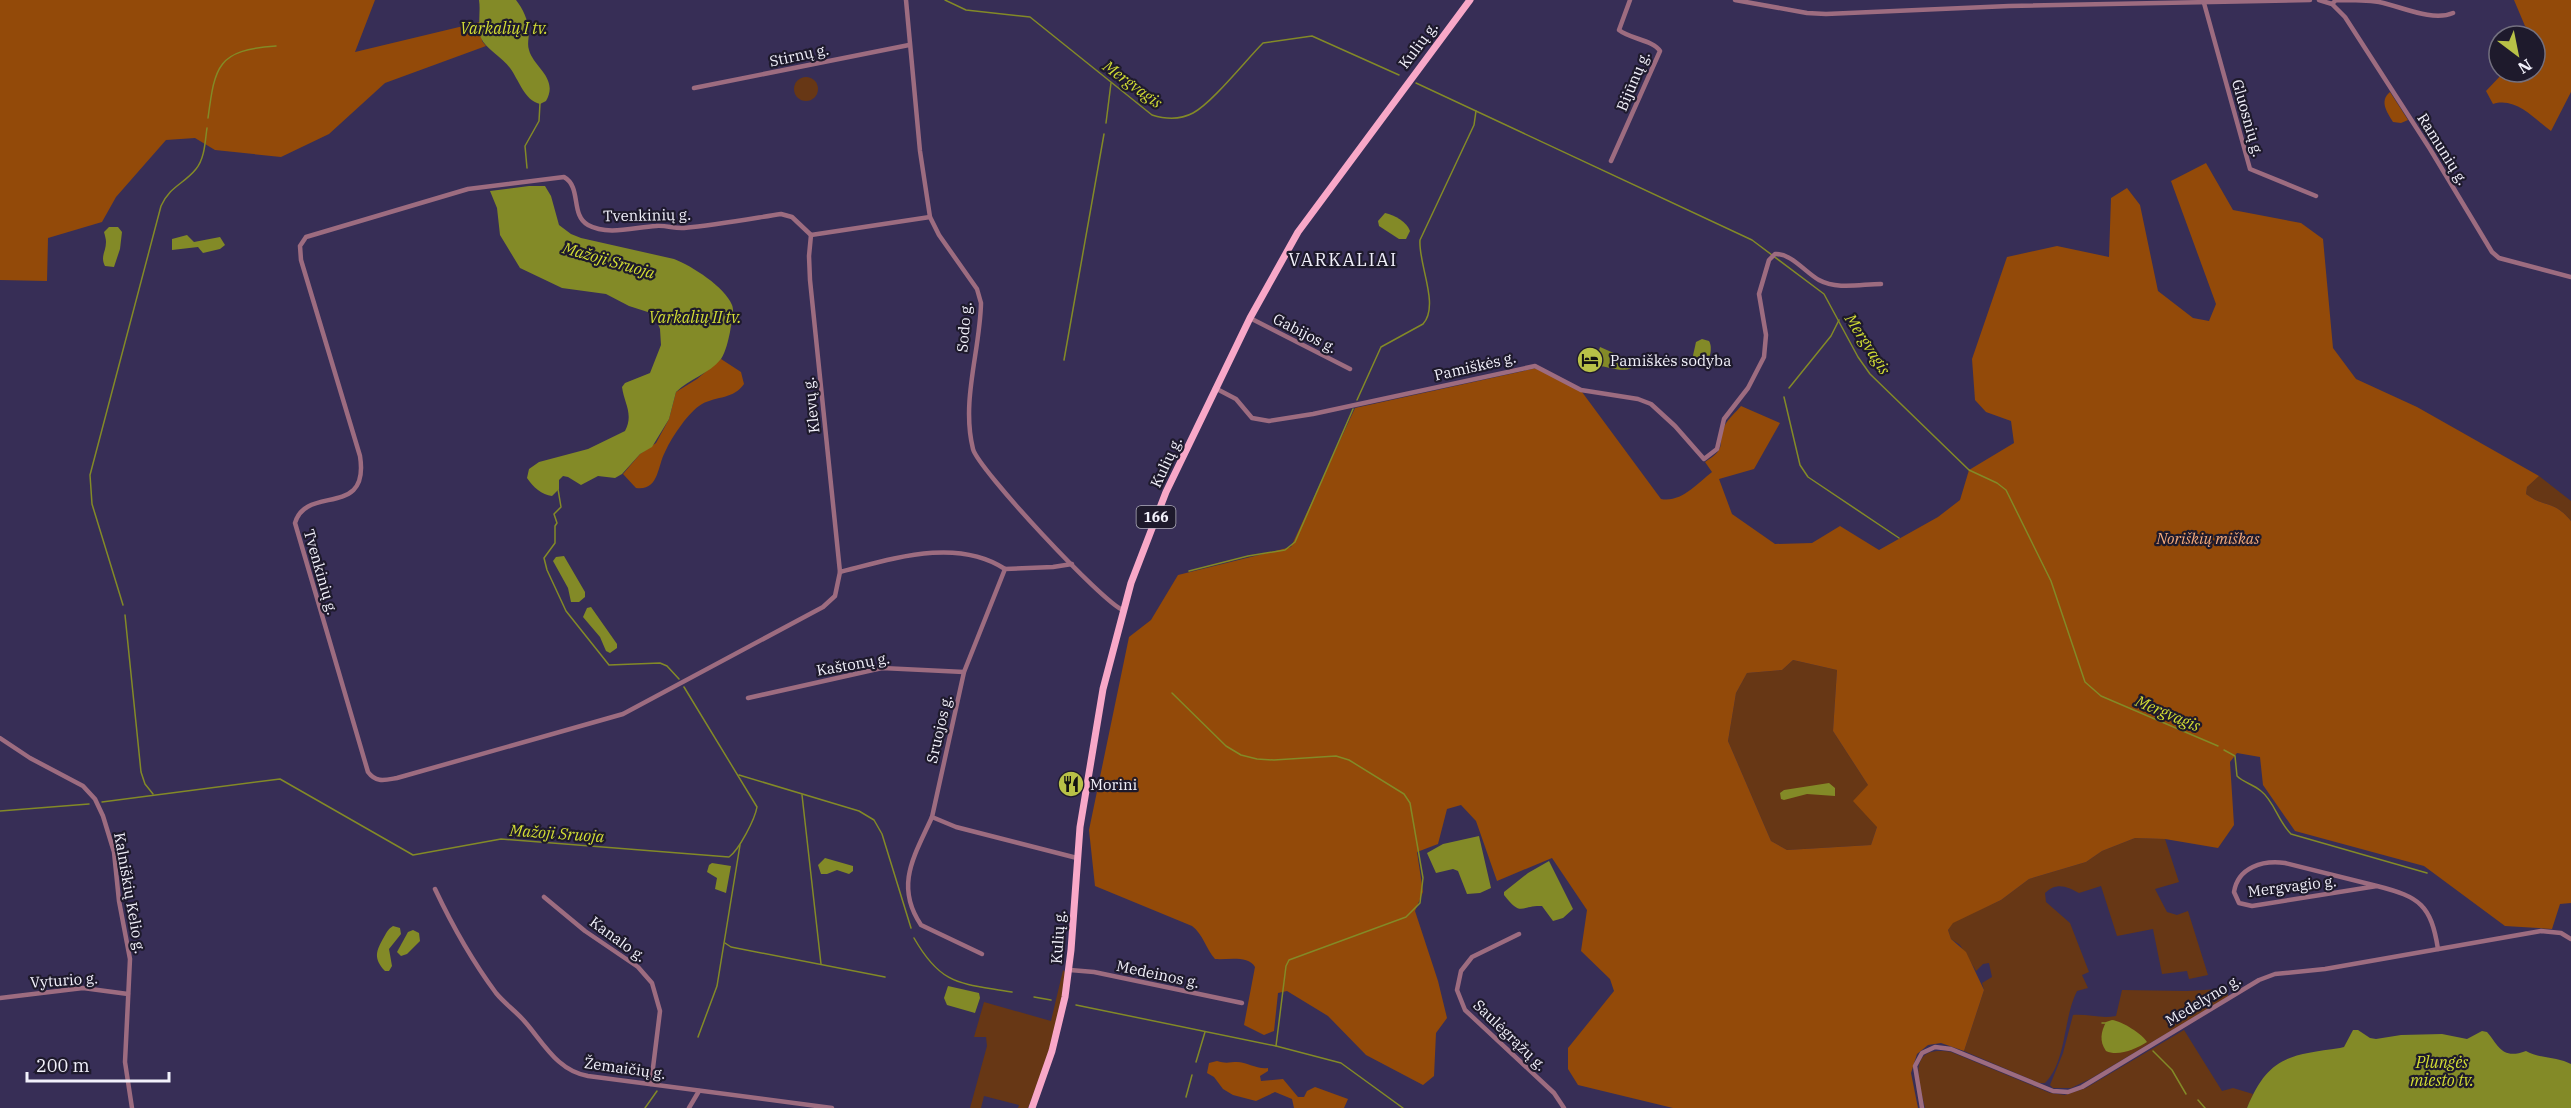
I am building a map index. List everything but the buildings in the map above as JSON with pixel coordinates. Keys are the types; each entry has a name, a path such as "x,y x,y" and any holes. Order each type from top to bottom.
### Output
{"main road":[{"name":"Kulių g.","path":"1032,1108 1057,1033 1070,970 1077,858 1103,689 1123,610 1166,492 1215,388 1278,264 1311,212 1470,0"}],"street":[{"name":"Sodo g.","path":"906,0 909,45 930,217 939,235 977,289 981,303 970,398 973,451 996,483 1072,564 1113,605 1123,610"},
{"name":"Bijūnų g.","path":"1611,161 1660,51 1657,46 1628,37 1618,30 1629,0"},
{"path":"1736,0 1807,13 1826,14 2009,6 2310,0"},
{"path":"2319,0 2332,4 2336,0 2365,1 2442,16 2453,13"},
{"name":"Gluosnių g.","path":"2204,3 2250,169 2316,196"},
{"name":"Ramunių g.","path":"2332,4 2345,17 2430,149 2492,252 2499,258 2571,277"},
{"name":"Stirnų g.","path":"694,88 909,45"},
{"name":"Tvenkinių g.","path":"811,235 792,217 781,214 684,228 659,225 616,230 593,227 582,221 573,188 564,177 468,189 306,237 300,246 301,260 360,456 362,472 359,484 352,492 305,508 297,515 295,523 363,757 372,778 380,781 623,714 823,608 835,596 840,572"},
{"path":"811,235 930,217"},
{"name":"Klevų g.","path":"811,235 810,280 840,572"},
{"name":"Pamiškės g.","path":"1215,388 1236,399 1252,418 1269,421 1313,414 1535,366 1581,390 1638,399 1651,404 1675,426 1704,459 1717,449 1728,413 1748,388 1764,357 1766,335 1759,294 1769,260 1775,254 1786,256 1821,281 1858,286 1881,284"},
{"name":"Gabijos g.","path":"1250,318 1350,369"},
{"path":"840,572 935,551 986,558 1005,569 1072,564"},
{"name":"Sruojos g.","path":"982,954 921,925 915,916 906,886 908,875 932,817 964,672 1005,569"},
{"name":"Kaštonų g.","path":"748,698 882,668 964,672"},
{"name":"Kalniškių Kelio g.","path":"0,738 30,758 84,786 95,799 114,852 130,959 124,1062 132,1108"},
{"path":"932,817 956,827 1077,858"},
{"name":"Mergvagio g.","path":"2377,886 2252,906 2239,903 2234,892 2235,884 2250,868 2273,862 2377,886 2406,894 2424,908 2432,919 2438,949"},
{"name":"Žemaičių g.","path":"435,890 451,922 497,994 524,1020 561,1064 577,1074 832,1108"},
{"name":"Kanalo g.","path":"544,897 585,931 638,967 652,983 660,1011 651,1084"},
{"name":"Medelyno g.","path":"1922,1108 1915,1066 1922,1053 1931,1048 1951,1049 2053,1091 2068,1092 2082,1087 2259,980 2275,974 2325,969 2541,931 2561,933 2571,939"},
{"name":"Saulėgrąžų g.","path":"1519,934 1472,957 1461,971 1457,990 1465,1010 1554,1093 1564,1108"},
{"name":"Medeinos g.","path":"1070,970 1094,972 1242,1003"},
{"name":"Vyturio g.","path":"0,998 83,988 128,994"},
{"path":"689,1108 699,1091"}],"shaded area":[{"path":"806,77 811,78 817,84 817,94 811,100 806,101 801,100 795,94 794,89 795,84 801,78"},
{"path":"2539,476 2571,501 2571,521 2554,507 2526,494 2527,487"},
{"path":"1793,660 1837,670 1833,731 1868,785 1877,827 1871,845 1787,850 1771,841 1728,741 1736,693 1747,673 1782,670"},
{"path":"2135,838 2165,839 2179,882 2155,889 2167,912 2177,915 2188,911 2208,975 2189,979 2187,971 2162,974 2153,929 2117,936 2101,886 2079,893 2066,887 2053,887 2045,893 2046,902 2070,923 2089,972 2082,975 2088,988 2077,991 2069,1014 2061,1051 2052,1074 2045,1083 2039,1083 1964,1051 1984,990 1982,983 1992,977 1989,963 1983,964 1976,971 1960,945 1951,939 1948,930 1953,922 2001,900 2029,879 2086,862 2102,851"},
{"path":"1063,970 1065,972 1063,989 1056,1024 1028,1108 1018,1108 1019,1105 984,1096 981,1108 970,1108 987,1046 986,1037 974,1037 984,1002 1051,1021"},
{"path":"2219,989 2228,993 2228,997 2090,1079 2071,1088 2053,1088 2050,1085 2063,1053 2073,1015 2116,1016 2122,990"},
{"path":"2184,1030 2222,1091 2233,1088 2253,1094 2247,1108 1925,1108 1920,1087 1919,1067 1921,1059 1927,1054 1937,1051 1951,1052 2050,1093 2065,1095 2086,1088"}],"green space":[{"path":"0,0 375,0 355,52 480,22 482,41 486,46 385,83 329,134 281,157 215,150 195,138 166,140 116,197 102,222 48,238 47,281 0,280"},
{"path":"2514,0 2571,0 2571,92 2551,131 2517,106 2509,103 2493,104 2486,91 2493,84 2547,84 2547,24 2524,24"},
{"path":"2390,92 2408,120 2401,123 2393,122 2385,103"},
{"name":"Noriškių miškas","path":"2206,163 2233,210 2301,223 2323,239 2333,348 2356,379 2417,407 2539,476 2527,487 2526,494 2559,510 2571,521 2571,903 2560,904 2552,929 2505,926 2424,866 2295,831 2263,785 2260,757 2237,753 2230,762 2234,825 2218,848 2165,839 2135,838 2102,851 2086,862 2029,879 2001,900 1953,923 1948,930 1951,939 1966,952 1984,990 1964,1051 1941,1043 1928,1045 1917,1054 1911,1073 1918,1108 1673,1108 1578,1085 1568,1069 1568,1048 1614,991 1610,979 1581,951 1587,910 1552,858 1497,881 1476,821 1461,805 1447,809 1438,844 1417,852 1423,892 1415,911 1438,981 1447,1018 1436,1033 1434,1076 1423,1085 1366,1055 1328,1016 1287,991 1278,993 1274,1031 1264,1035 1244,1025 1255,967 1252,963 1243,959 1215,959 1192,926 1095,886 1089,830 1129,637 1151,620 1178,575 1291,547 1355,408 1537,368 1582,392 1661,499 1668,499 1689,491 1712,472 1705,462 1720,449 1725,425 1741,406 1780,423 1754,469 1719,479 1732,514 1775,544 1812,543 1840,526 1879,550 1938,517 1960,500 1969,470 2014,443 2011,421 1986,412 1975,400 1972,359 2007,257 2057,246 2109,257 2111,198 2127,188 2140,205 2158,291 2193,318 2209,321 2216,304 2171,181","holes":["1793,660 1837,670 1833,731 1868,785 1853,801 1877,827 1871,845 1787,850 1771,841 1728,741 1736,693 1747,673 1782,670"]},
{"path":"721,359 741,372 744,384 735,392 708,401 694,410 670,442 653,482 644,488 636,488 623,474 640,454 656,443 669,419 676,392 697,379"},
{"path":"1241,1062 1268,1068 1268,1071 1260,1076 1261,1081 1283,1079 1298,1097 1304,1097 1307,1091 1315,1087 1348,1099 1344,1108 1294,1108 1292,1099 1275,1092 1256,1101 1233,1095 1223,1089 1214,1077 1207,1073 1209,1063"}],"water":[{"name":"Varkalių I tv.","path":"479,0 516,0 519,3 528,23 529,50 550,86 546,101 540,104 534,102 522,89 507,64 483,42 479,29"},
{"name":"Varkalių II tv.","path":"545,186 551,196 559,225 571,234 681,262 723,291 733,311 728,342 721,359 711,369 676,392 669,419 652,447 640,454 622,474 615,478 598,476 581,485 563,476 559,480 559,489 552,496 541,492 532,484 527,478 529,469 539,462 588,449 625,431 629,414 622,387 625,383 650,373 661,345 660,329 654,314 629,306 606,294 562,288 520,268 500,235 497,208 490,191"},
{"path":"1385,213 1397,217 1406,225 1410,231 1406,239 1399,239 1379,226 1378,221"},
{"path":"109,227 118,227 122,232 120,249 114,267 105,266 103,259 106,242 104,232"},
{"path":"187,235 194,242 220,237 225,245 220,249 203,253 198,247 172,250 172,239"},
{"path":"1702,339 1709,341 1711,347 1709,358 1703,366 1692,360 1696,342"},
{"path":"1600,347 1632,361 1632,368 1619,370 1597,366 1595,363"},
{"path":"564,556 585,592 585,597 579,602 571,602 568,588 553,561 556,557"},
{"path":"591,607 617,644 617,648 610,653 606,651 600,637 583,617 587,608"},
{"path":"1829,783 1835,788 1835,796 1807,794 1781,799 1780,793 1784,790"},
{"path":"1479,836 1491,888 1480,893 1467,894 1458,871 1453,869 1436,873 1427,853 1443,844"},
{"path":"825,858 853,866 853,871 849,874 837,870 821,874 818,865"},
{"path":"1549,861 1573,909 1563,918 1553,921 1542,906 1518,908 1504,895 1504,892 1528,873"},
{"path":"712,863 731,866 726,893 715,889 717,878 707,872"},
{"path":"393,926 400,928 401,934 389,949 392,966 389,971 385,971 377,954 381,942"},
{"path":"413,930 419,933 420,941 407,954 401,956 397,952 408,932"},
{"path":"948,986 979,993 980,998 975,1013 947,1005 944,998"},
{"path":"2112,1020 2131,1028 2147,1042 2121,1053 2106,1051 2102,1044 2102,1033 2106,1022"},
{"name":"Plungės miesto tv.","path":"2353,1030 2358,1030 2376,1039 2401,1035 2442,1034 2467,1039 2482,1031 2487,1032 2498,1047 2506,1053 2526,1051 2571,1064 2571,1108 2247,1108 2263,1078 2272,1068 2307,1053 2344,1047"}],"waterway":[{"name":"Mergvagis","path":"945,0 966,10 1030,17 1152,115 1162,117 1183,117 1201,108 1263,43 1312,36 1399,75"},
{"path":"208,118 213,85 222,64 241,52 276,46"},
{"path":"1106,123 1111,83"},
{"name":"Mergvagis","path":"1416,83 1752,240 1824,294 1858,357 1870,374 1969,470 1997,483 2006,490 2051,581 2085,682 2101,696 2218,746"},
{"name":"Mažoji Sruoja","path":"527,168 525,146 539,121 540,103"},
{"path":"1357,400 1381,347 1423,324 1428,316 1429,295 1420,240 1474,125 1476,111"},
{"path":"123,605 92,504 90,475 161,206 173,189 199,165 207,128"},
{"path":"1064,360 1104,134"},
{"path":"1789,388 1831,336 1839,320"},
{"path":"1784,397 1800,465 1808,477 1899,538"},
{"path":"1189,571 1248,556 1285,550 1295,542 1353,409"},
{"name":"Mažoji Sruoja","path":"558,489 561,507 554,514 557,523 555,543 544,558 547,570 566,611 609,665 660,663 667,666 679,679"},
{"path":"125,615 141,772 145,784 153,794"},
{"name":"Mažoji Sruoja","path":"102,802 280,779 413,855 501,839 729,857 746,834 757,807 684,687"},
{"path":"1172,693 1226,746 1241,755 1274,760 1336,756 1349,760 1404,794 1410,803 1423,878 1420,903 1406,917 1289,960 1286,966 1276,1046"},
{"name":"Mergvagis","path":"2224,750 2235,756 2237,776 2265,795 2291,834 2427,873"},
{"path":"739,775 859,811 874,820 882,834 911,928"},
{"path":"802,795 821,964"},
{"name":"Mažoji Sruoja","path":"0,811 89,804"},
{"path":"698,1037 717,986 740,845"},
{"path":"914,938 934,966 954,980 1012,992"},
{"path":"725,943 731,947 885,977"},
{"path":"1034,997 1051,1000"},
{"path":"1076,1005 1276,1046 1341,1063 1403,1108"},
{"path":"1196,1062 1205,1032"},
{"path":"2153,1051 2172,1070 2186,1094"},
{"path":"1186,1097 1192,1075"},
{"path":"645,1108 657,1091"},
{"path":"2198,1100 2205,1108"}],"place":[{"name":"Pamiškės sodyba","path":"1590,360"},
{"name":"Morini","path":"1071,784"}],"district":[{"name":"VARKALIAI","path":"1343,259"}]}
